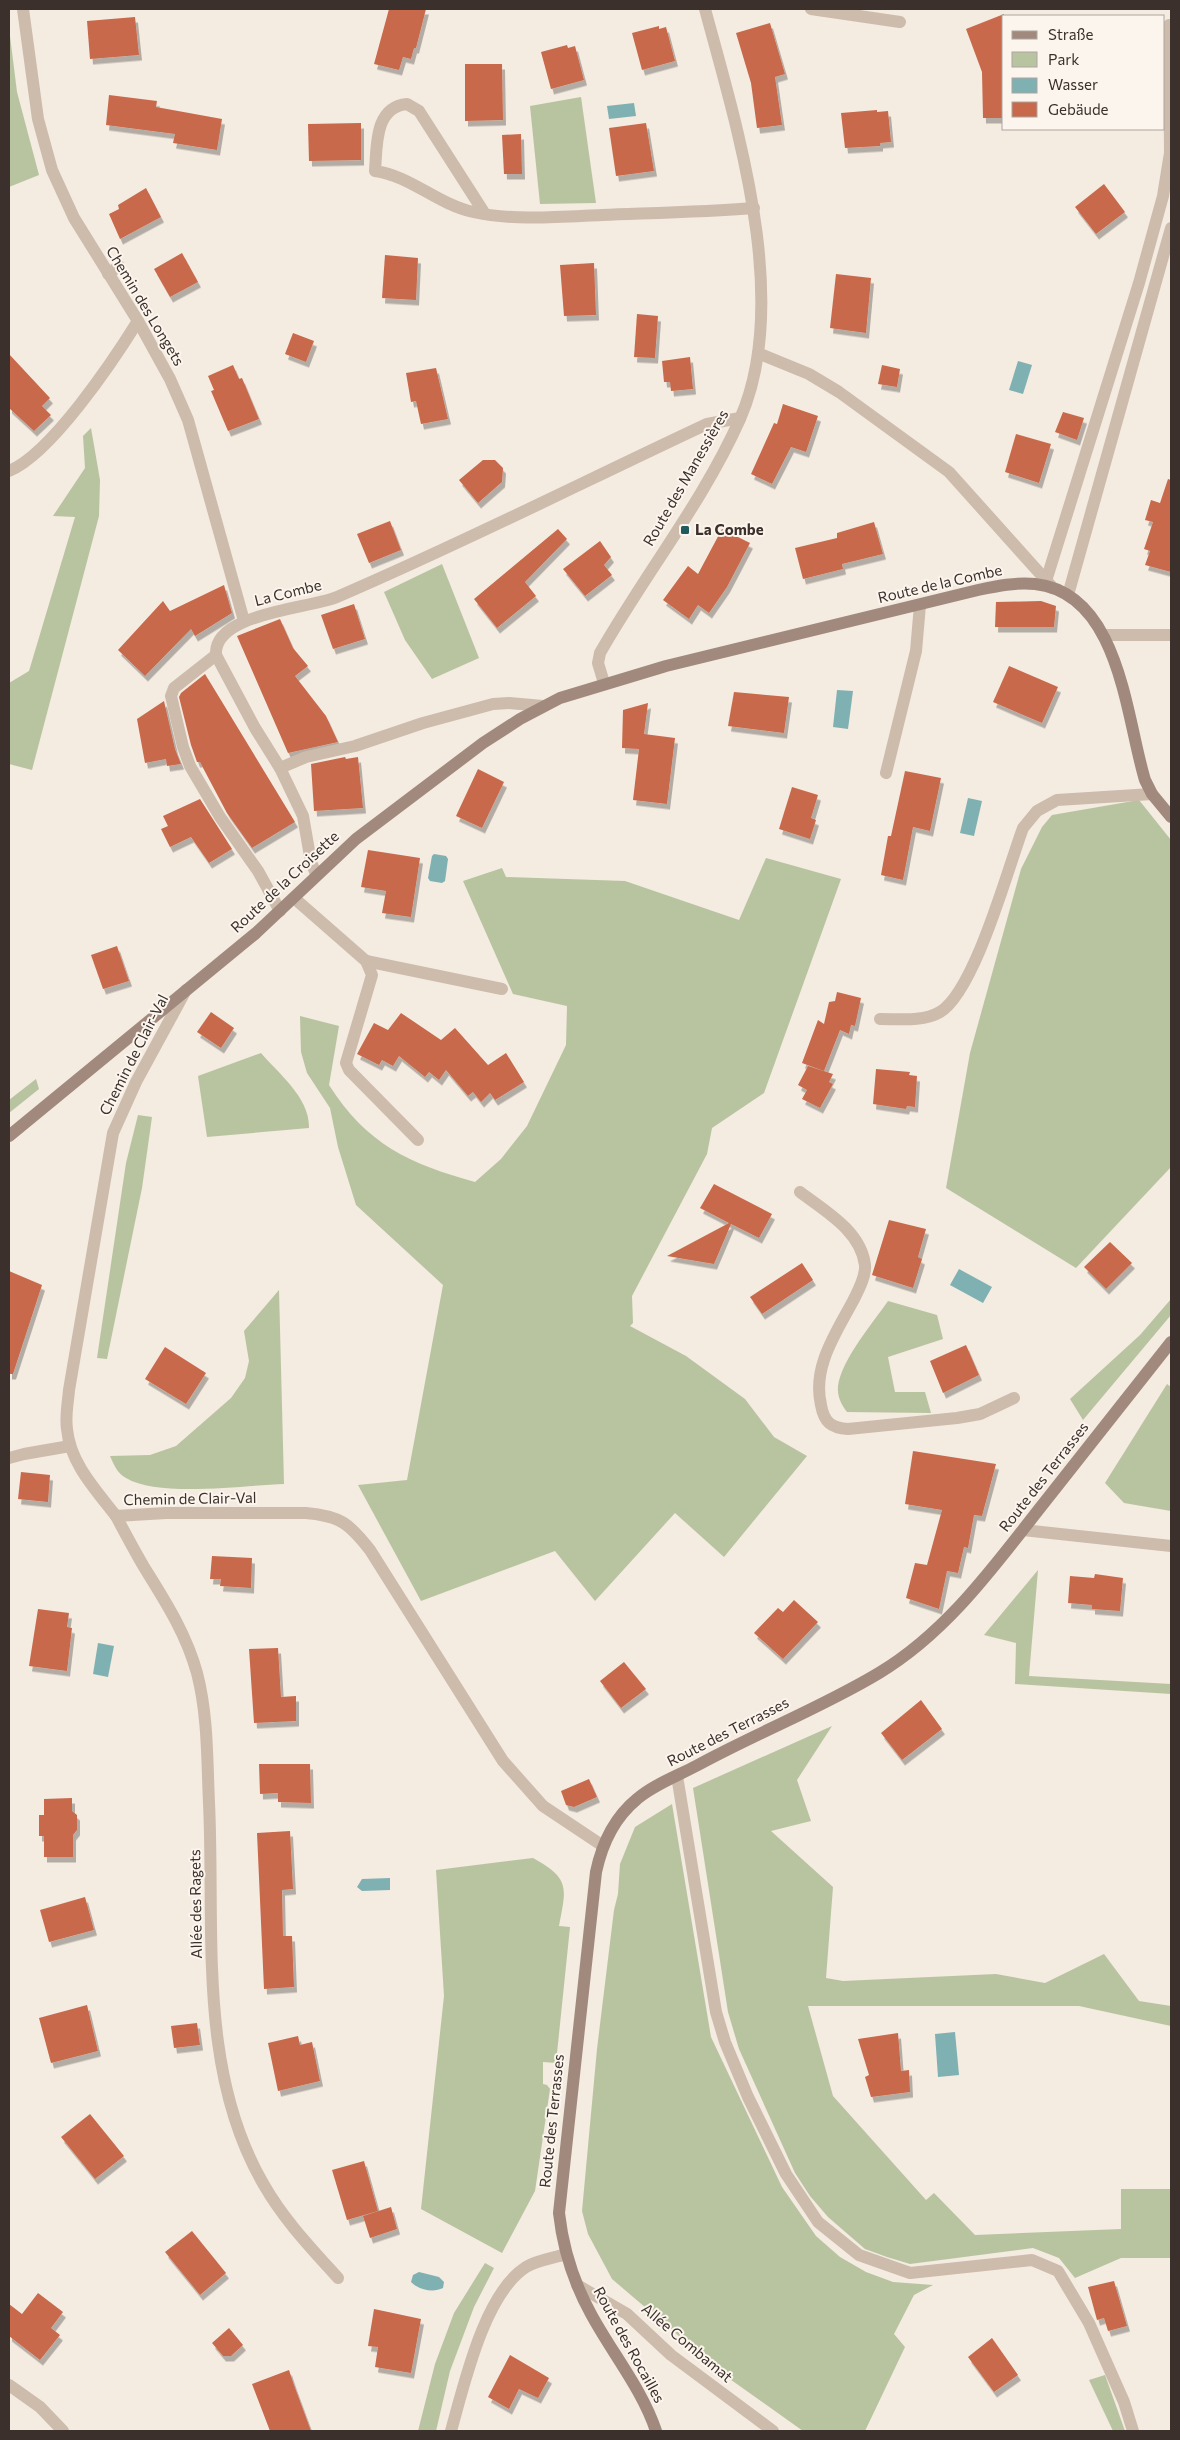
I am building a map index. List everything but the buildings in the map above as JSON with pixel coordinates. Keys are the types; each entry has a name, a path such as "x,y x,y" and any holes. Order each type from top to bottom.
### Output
{"street":[{"name":"Chemin des Longets","path":"24,9 43,143 60,191 108,274 138,321 170,379 188,420 244,621"},
{"name":"Route des Manessières","path":"604,683 598,663 600,653 691,508 740,418 752,386 758,352 761,290 754,208 731,108 705,9"},
{"path":"811,9 900,22"},
{"path":"1050,584 1163,196 1170,153 1169,25"},
{"path":"485,214 419,112 407,104 398,106 390,112 379,126 375,171 404,179 456,207 485,214 527,218 754,208"},
{"path":"1068,595 1171,228"},
{"path":"108,274 119,266"},
{"path":"9,471 20,466 47,442 112,361 138,321"},
{"path":"758,352 810,374 849,399 950,472 1050,584"},
{"name":"La Combe","path":"280,911 258,871 220,817 190,766 183,747 171,696 174,688 216,655 215,646 223,635 244,621 334,598 707,424 740,418"},
{"name":"Route de la Combe","path":"604,683 666,666 978,590 1020,583 1050,584 1068,595 1093,619 1103,635 1121,682 1140,763 1152,794 1171,817"},
{"path":"886,773 916,651 920,604"},
{"path":"1103,635 1171,635"},
{"path":"216,655 255,728 280,768 303,816 311,862 316,874"},
{"name":"Route de la Croisette","path":"9,1136 280,911 316,874 356,839 483,743 543,706 604,683"},
{"path":"280,768 306,757 355,746 423,723 492,704 508,702 543,706"},
{"path":"880,1019 927,1018 942,1011 952,1000 965,982 980,950 1023,828 1037,812 1057,800 1152,794"},
{"path":"294,898 366,962 372,975 346,1063 349,1070 418,1140"},
{"path":"366,962 502,989"},
{"name":"Chemin de Clair-Val","path":"186,990 136,1082 113,1133 69,1390 66,1427 70,1446 90,1483 116,1516 166,1513 306,1513 327,1515 344,1521 370,1550 503,1761 542,1806 604,1846"},
{"path":"800,1192 837,1220 849,1233 859,1246 865,1264 865,1272 857,1292 824,1356 819,1396 823,1418 828,1424 836,1428 848,1429 957,1418 980,1414 1014,1398"},
{"name":"Route des Terrasses","path":"575,2280 566,2254 559,2213 561,2189 596,1872 604,1846 627,1808 647,1792 732,1746 842,1693 900,1660 942,1625 1023,1530 1171,1342"},
{"path":"9,1458 70,1446"},
{"name":"Allée des Ragets","path":"116,1516 177,1621 192,1656 201,1692 211,1843 214,1996 229,2103 248,2154 273,2201 285,2219 338,2278"},
{"path":"1023,1530 1171,1546"},
{"path":"677,1776 716,2012 725,2042 748,2097 786,2174 803,2202 818,2222 859,2255 910,2273 1032,2260 1058,2271 1089,2323 1124,2402 1133,2431"},
{"path":"451,2431 466,2378 488,2316 506,2288 526,2267 566,2254"},
{"name":"Route des Rocailles","path":"575,2280 592,2315 647,2409 656,2431"},
{"name":"Allée Combamat","path":"575,2280 627,2314 671,2355 773,2431"},
{"path":"9,2385 40,2407 63,2431"}],"green space":[{"path":"9,28 17,92 39,175 9,187"},
{"path":"581,97 596,203 540,204 530,106"},
{"path":"91,428 100,480 99,516 32,770 9,764 9,683 29,671 75,517 53,516 85,468 83,436"},
{"path":"442,564 479,658 432,679 405,640 384,592"},
{"path":"1139,800 1171,840 1171,1167 1076,1268 946,1188 970,1053 1021,869 1042,827 1052,815"},
{"path":"766,858 841,879 764,1093 712,1128 707,1154 632,1296 633,1323 630,1326 686,1356 745,1399 774,1437 807,1456 724,1557 675,1513 595,1601 555,1551 421,1601 358,1485 407,1480 443,1285 356,1205 338,1147 330,1108 307,1073 301,1052 300,1016 339,1026 329,1085 358,1123 374,1137 410,1159 430,1168 475,1182 501,1159 527,1126 566,1045 567,1006 513,994 463,881 502,868 506,877 625,881 739,920"},
{"path":"261,1053 299,1097 308,1117 309,1128 207,1137 198,1076"},
{"path":"36,1079 39,1089 9,1113 9,1100"},
{"path":"138,1115 152,1117 142,1188 107,1359 97,1358 126,1163"},
{"path":"279,1290 284,1484 202,1489 159,1488 141,1484 120,1474 110,1456 150,1455 176,1446 231,1398 245,1378 249,1361 244,1331"},
{"path":"1171,1299 1171,1315 1083,1420 1070,1399 1140,1335"},
{"path":"888,1301 937,1315 943,1339 888,1357 895,1392 925,1392 931,1413 847,1412 840,1400 838,1386 845,1365 858,1342"},
{"path":"1167,1384 1171,1387 1171,1511 1124,1503 1105,1483"},
{"path":"1038,1570 1029,1676 1171,1684 1171,1694 1015,1684 1016,1643 984,1635"},
{"path":"832,1726 797,1780 811,1821 771,1831 833,1887 826,1978 843,1981 996,1974 1045,1983 1104,1954 1139,2001 1171,2006 1171,2026 1079,2006 808,2006 833,2096 926,2200 934,2193 975,2235 1121,2229 1121,2189 1171,2189 1171,2258 1121,2258 1075,2278 1059,2258 1033,2248 910,2264 865,2249 828,2217 810,2196 795,2173 739,2049 728,2012 693,1788"},
{"path":"672,1804 711,2037 782,2187 816,2236 840,2257 866,2272 893,2282 933,2285 914,2295 894,2334 905,2347 865,2431 803,2431 727,2377 612,2279 588,2234 582,2211 597,2049 614,1910 618,1894 620,1864 635,1827"},
{"path":"533,1858 554,1872 560,1879 564,1893 559,1926 570,1927 556,2063 543,2062 543,2084 547,2085 550,2089 535,2191 502,2253 421,2209 444,1996 436,1870"},
{"path":"485,2263 494,2268 474,2307 450,2371 436,2431 418,2431 435,2364 454,2313"},
{"path":"1105,2375 1125,2431 1113,2431 1089,2380"}],"water":[{"path":"634,103 636,116 609,119 607,106"},
{"path":"1018,361 1032,365 1023,394 1009,390"},
{"path":"837,690 853,691 848,729 833,727"},
{"path":"968,798 982,801 974,836 960,833"},
{"path":"434,854 446,856 448,859 445,881 442,883 430,881 428,878"},
{"path":"959,1269 992,1287 983,1303 950,1285"},
{"path":"98,1643 114,1646 108,1677 93,1674"},
{"path":"390,1878 390,1890 362,1891 357,1887 362,1879"},
{"path":"955,2032 959,2075 938,2077 935,2034"},
{"path":"419,2272 439,2277 444,2282 443,2288 431,2290 422,2289 414,2285 411,2282 413,2275"}],"place":[{"name":"La Combe","path":"685,530"}]}
